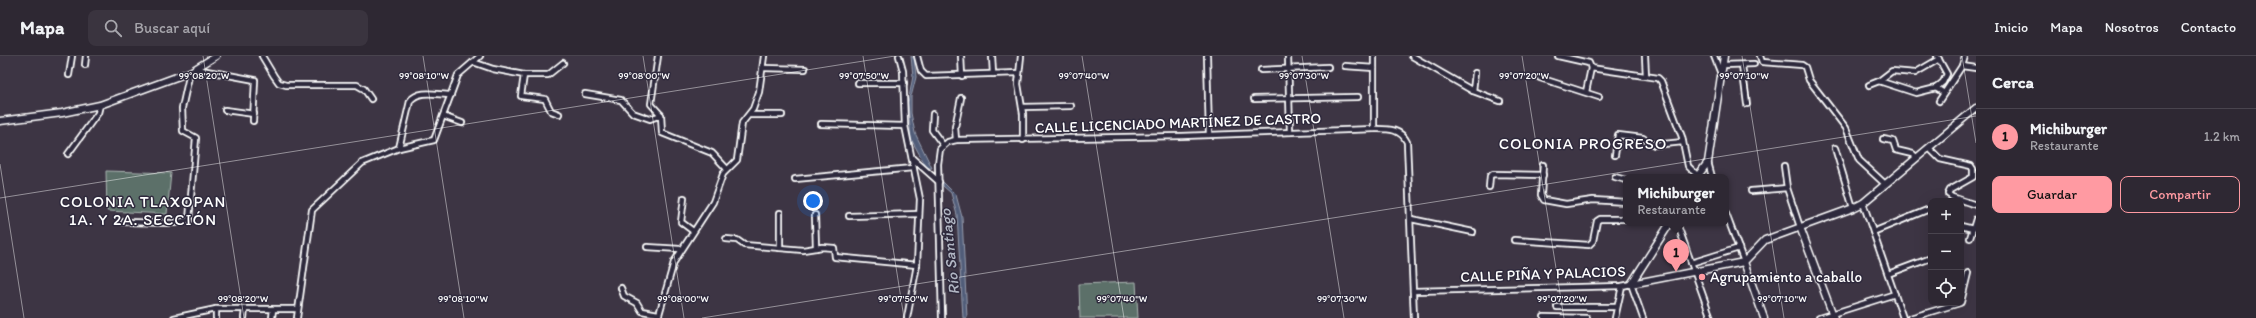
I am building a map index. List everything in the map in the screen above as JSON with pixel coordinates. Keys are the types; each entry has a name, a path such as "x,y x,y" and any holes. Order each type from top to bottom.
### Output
{"street":[{"path":"69,75 72,56"},
{"path":"85,65 86,56"},
{"path":"0,121 62,113 100,105 190,72 216,56"},
{"path":"262,56 274,76 279,82 286,85 357,85 364,89 371,99"},
{"path":"297,318 312,210 362,163 399,148 434,140 458,75 480,56"},
{"path":"658,56 650,104 661,115 662,133 712,154 727,169"},
{"path":"621,288 624,296 637,303 642,311 658,316 668,275 680,249 713,202 720,180 727,169 737,160 742,123 750,115 759,92 764,56"},
{"path":"899,56 904,83 905,126 913,168 920,194 917,265 907,318"},
{"path":"917,56 921,71 926,76 1019,73"},
{"path":"961,56 962,76"},
{"path":"992,56 992,74"},
{"path":"1021,56 1019,94 1022,107 1023,140"},
{"path":"1207,56 1209,135"},
{"path":"1288,56 1290,132"},
{"path":"1374,56 1374,129"},
{"path":"1412,56 1473,91 1500,101"},
{"path":"1558,56 1589,63 1591,68 1586,92"},
{"path":"1645,56 1646,76"},
{"path":"1714,56 1722,76"},
{"path":"1711,174 1708,162 1724,65 1724,56"},
{"path":"1760,56 1762,62 1802,65 1805,67 1809,80 1846,128 1859,160 1885,184"},
{"path":"1939,101 1962,66 1965,56"},
{"path":"1869,84 1879,81 1892,71 1915,73 1938,58 1947,74 1943,82 1936,88 1916,93 1879,81"},
{"path":"473,62 493,69 524,75 548,75 563,63"},
{"path":"1742,64 1748,104"},
{"path":"1724,65 1754,64"},
{"path":"1345,66 1374,68"},
{"path":"1962,66 1976,68"},
{"path":"1260,70 1288,70 1328,67"},
{"path":"763,68 805,69"},
{"path":"1591,68 1658,78 1661,81 1683,142 1688,166 1696,174"},
{"path":"196,69 256,80 253,121"},
{"path":"124,222 174,223 189,220 196,138 183,130 181,120 190,72"},
{"path":"1473,91 1475,73"},
{"path":"524,75 521,96 545,99 551,111 559,114"},
{"path":"1540,78 1599,97"},
{"path":"858,83 904,83"},
{"path":"1936,88 1944,94"},
{"path":"399,148 410,101 414,96 419,94 451,96"},
{"path":"585,94 621,100 634,113 650,119 661,115"},
{"path":"1254,99 1358,97"},
{"path":"956,140 955,127 961,98"},
{"path":"68,154 98,113 100,105"},
{"path":"1022,107 1070,106"},
{"path":"225,110 254,114"},
{"path":"1744,262 1765,240 1863,203 1916,157 1975,111"},
{"path":"934,114 932,130 943,145 940,149 938,164 942,318"},
{"path":"750,115 782,115"},
{"path":"443,116 462,124"},
{"path":"821,124 905,126"},
{"name":"CALLE LICENCIADO MARTÍNEZ DE CASTRO","path":"943,145 956,140 1023,140 1374,129 1397,131 1404,136 1407,142 1414,318"},
{"path":"1615,155 1618,135 1643,138 1654,145 1683,142"},
{"path":"1883,139 1893,141 1896,150 1913,154 1916,157"},
{"path":"1835,148 1853,208"},
{"path":"1929,148 1940,159 1965,164 1973,169 1973,177 1950,190 1948,194 1952,197 1976,205"},
{"path":"912,157 939,181"},
{"path":"1699,174 1708,162"},
{"path":"1543,165 1541,195 1544,200 1566,204 1593,200 1623,202"},
{"path":"1784,166 1787,188 1833,316"},
{"path":"795,179 913,168"},
{"path":"1489,187 1490,176 1493,174 1542,175"},
{"path":"1614,177 1623,179"},
{"path":"1751,191 1787,188"},
{"path":"684,198 681,222 693,231"},
{"path":"1863,203 1903,318"},
{"path":"1873,232 1927,210"},
{"path":"780,213 780,248"},
{"path":"849,216 919,214"},
{"path":"815,215 816,248"},
{"path":"1411,219 1473,232"},
{"path":"1514,240 1589,245 1593,241 1597,221 1600,219 1623,219"},
{"path":"1970,238 1976,219"},
{"path":"1729,222 1764,318"},
{"path":"1643,318 1631,284 1668,226"},
{"path":"1678,226 1711,318"},
{"path":"1964,227 1973,229"},
{"path":"726,239 737,240 744,245 803,250 834,248 835,257 917,265"},
{"path":"647,247 680,249"},
{"path":"1691,263 1739,248"},
{"path":"1888,274 1928,259"},
{"name":"CALLE PIÑA Y PALACIOS","path":"1414,291 1622,286 1744,262"},
{"path":"1964,288 1968,273"},
{"path":"1615,318 1616,307 1622,286"},
{"path":"1819,318 1833,316 1895,294"},
{"path":"1910,318 1948,306"},
{"path":"1557,307 1616,307"},
{"path":"174,318 187,317 216,309 298,309"},
{"path":"216,309 216,318"},
{"path":"244,318 245,309"},
{"path":"272,318 273,309"},
{"path":"1544,318 1587,318"}],"green space":[{"path":"106,171 171,173 167,214 107,211"},
{"path":"1136,282 1138,318 1080,318 1079,284"}],"water":[{"path":"911,56 914,58 916,77 911,97 911,113 915,133 932,168 927,168 911,139 908,103 913,76"},
{"path":"943,182 956,195 962,217 967,318 963,318 957,215 951,193 943,186"}],"place":[{"name":"Michiburger","path":"1676,272"},
{"name":"Agrupamiento a caballo","path":"1702,277"}],"district":[{"name":"COLONIA PROGRESO","path":"1583,143"},
{"name":"COLONIA TLAXOPAN 1A. Y 2A. SECCIÓN","path":"143,210"}],"water label":[{"name":"Río Santiago","path":"949,252"}]}
